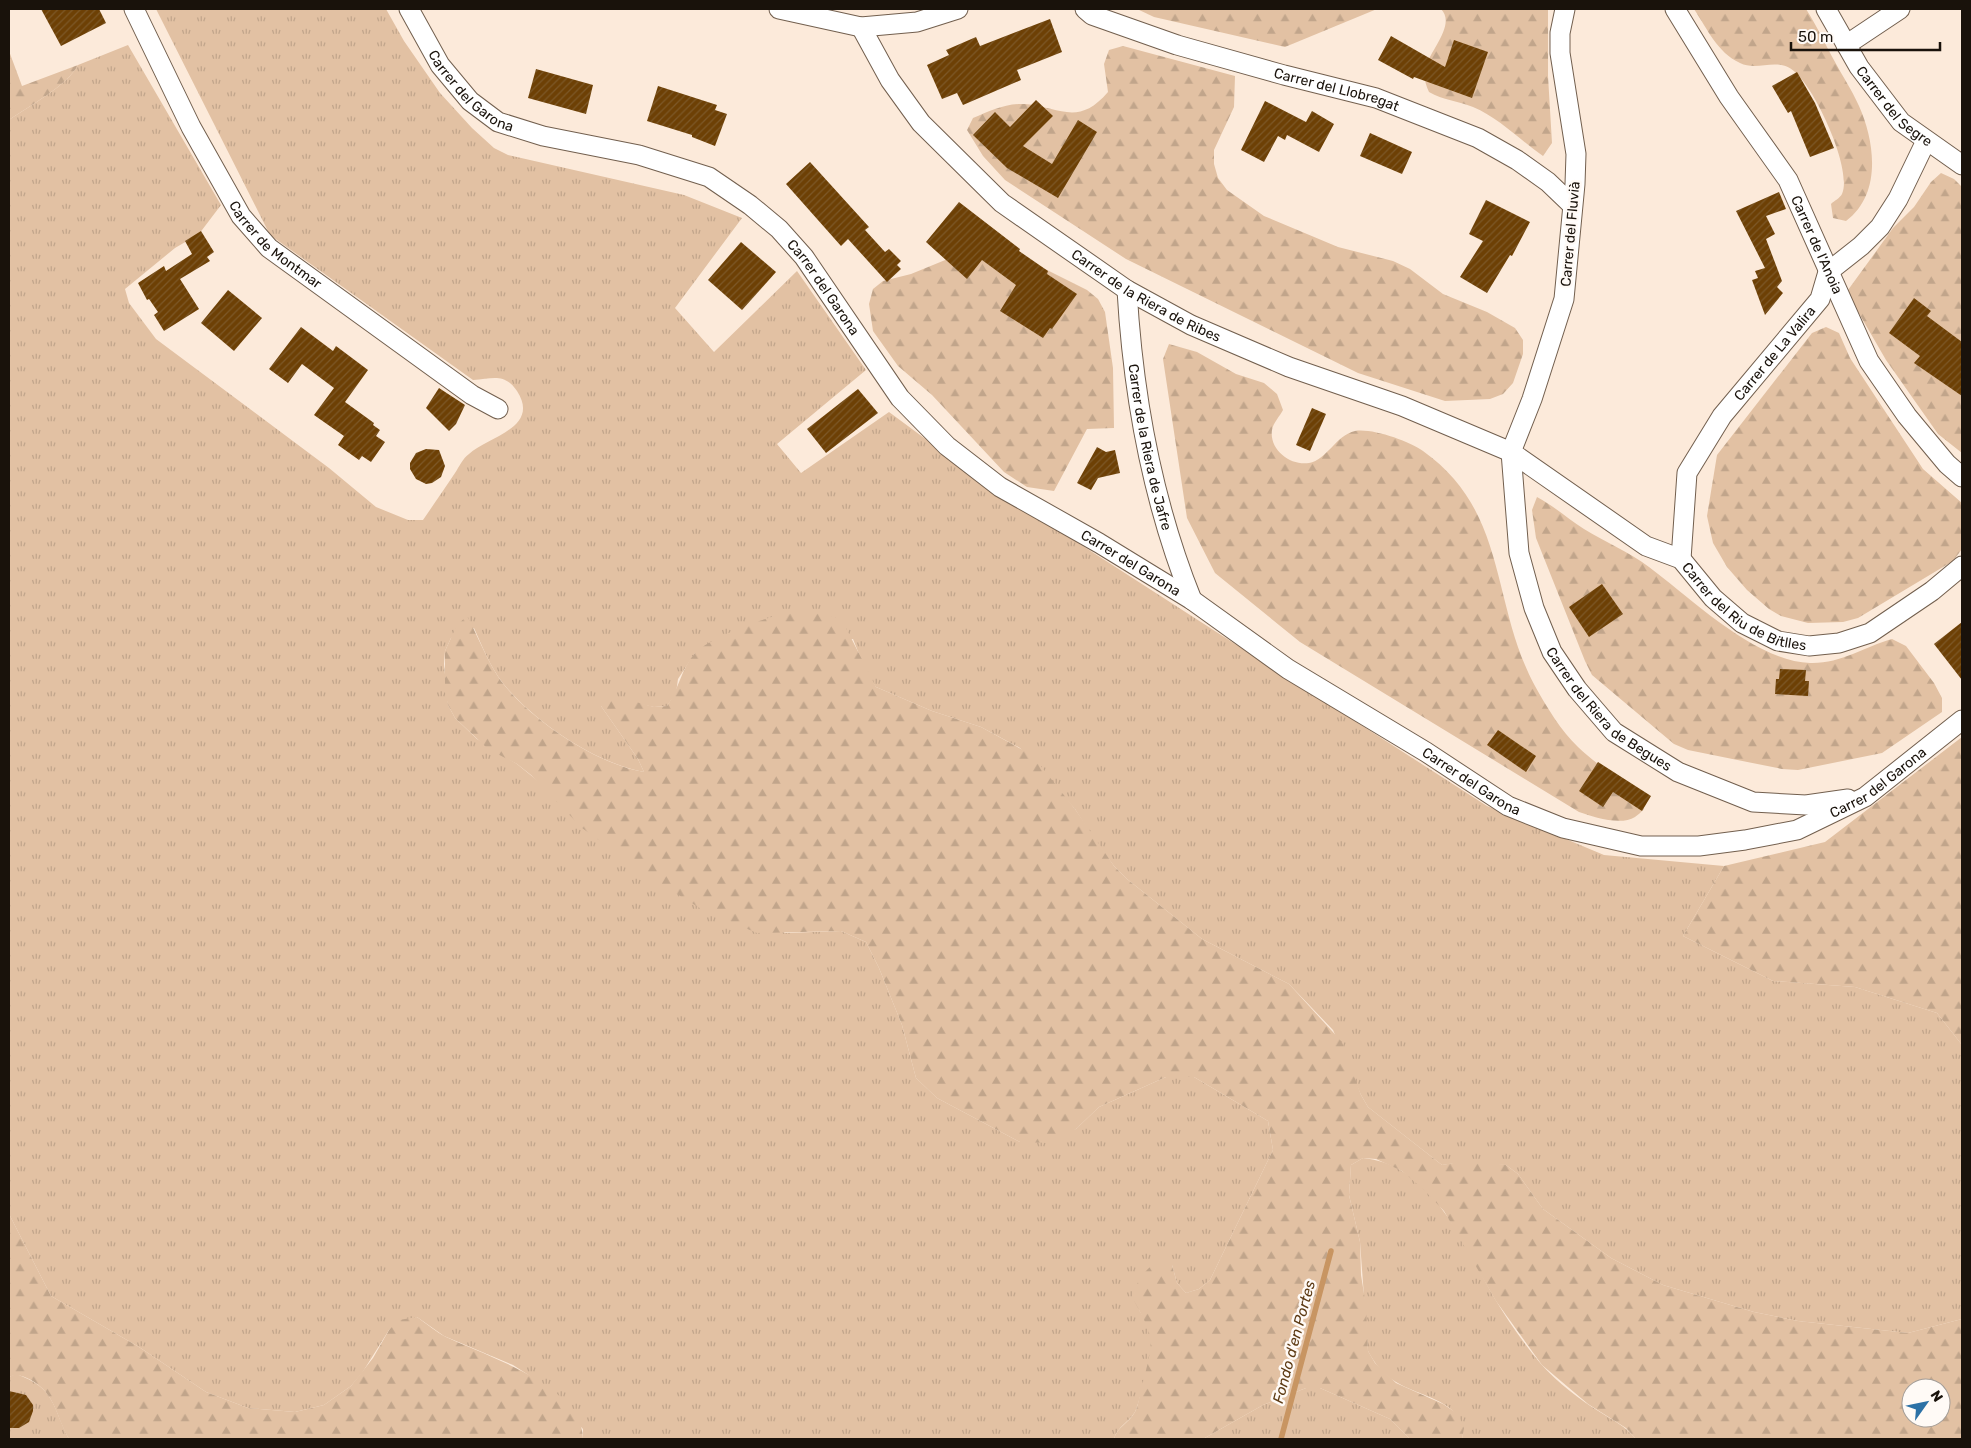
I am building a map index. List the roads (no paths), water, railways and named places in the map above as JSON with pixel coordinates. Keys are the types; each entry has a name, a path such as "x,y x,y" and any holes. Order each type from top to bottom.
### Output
{"street":[{"name":"Carrer de Montmar","path":"134,9 195,135 241,216 269,248 472,395 498,409"},
{"name":"Carrer del Garona","path":"408,9 440,65 470,101 498,122 543,136 639,155 709,177 750,205 779,229 804,257 900,398 947,446 1000,487 1099,543 1192,600 1288,669 1426,752 1508,806 1563,828 1641,846 1699,846 1745,840 1797,830 1864,797 1962,720"},
{"path":"779,9 861,27 918,22 958,9"},
{"name":"Carrer del Llobregat","path":"1085,9 1092,15 1177,45 1284,76 1376,98 1478,138 1517,160 1548,182 1572,205"},
{"name":"Carrer del Fluvià","path":"1511,452 1532,399 1564,299 1576,154 1560,53 1560,33 1565,9"},
{"name":"Carrer de l'Anoia","path":"1675,9 1729,97 1788,180 1869,361 1908,416 1947,464 1962,477"},
{"name":"Carrer del Segre","path":"1826,9 1860,67 1901,122 1962,165"},
{"path":"1846,44 1900,9"},
{"name":"Carrer de la Riera de Ribes","path":"861,27 890,80 921,123 1002,203 1127,290 1191,325 1289,367 1402,406 1511,452"},
{"path":"1828,272 1861,246 1880,227 1898,199 1926,141"},
{"name":"Carrer de La Valira","path":"1681,559 1687,474 1722,416 1820,299 1828,272"},
{"name":"Carrer de la Riera de Jafre","path":"1127,290 1134,363 1148,449 1175,556 1192,600"},
{"name":"Carrer del Riu de Bitlles","path":"1511,452 1646,546 1681,559 1713,598 1742,623 1778,641 1809,646 1839,642 1870,633 1932,591 1962,566"},
{"name":"Carrer del Riera de Begues","path":"1511,452 1519,554 1534,608 1552,652 1577,689 1614,732 1678,772 1753,802 1806,805 1864,797"}],"waterway":[{"name":"Fondo d'en Portes","path":"1281,1439 1331,1251"}]}
